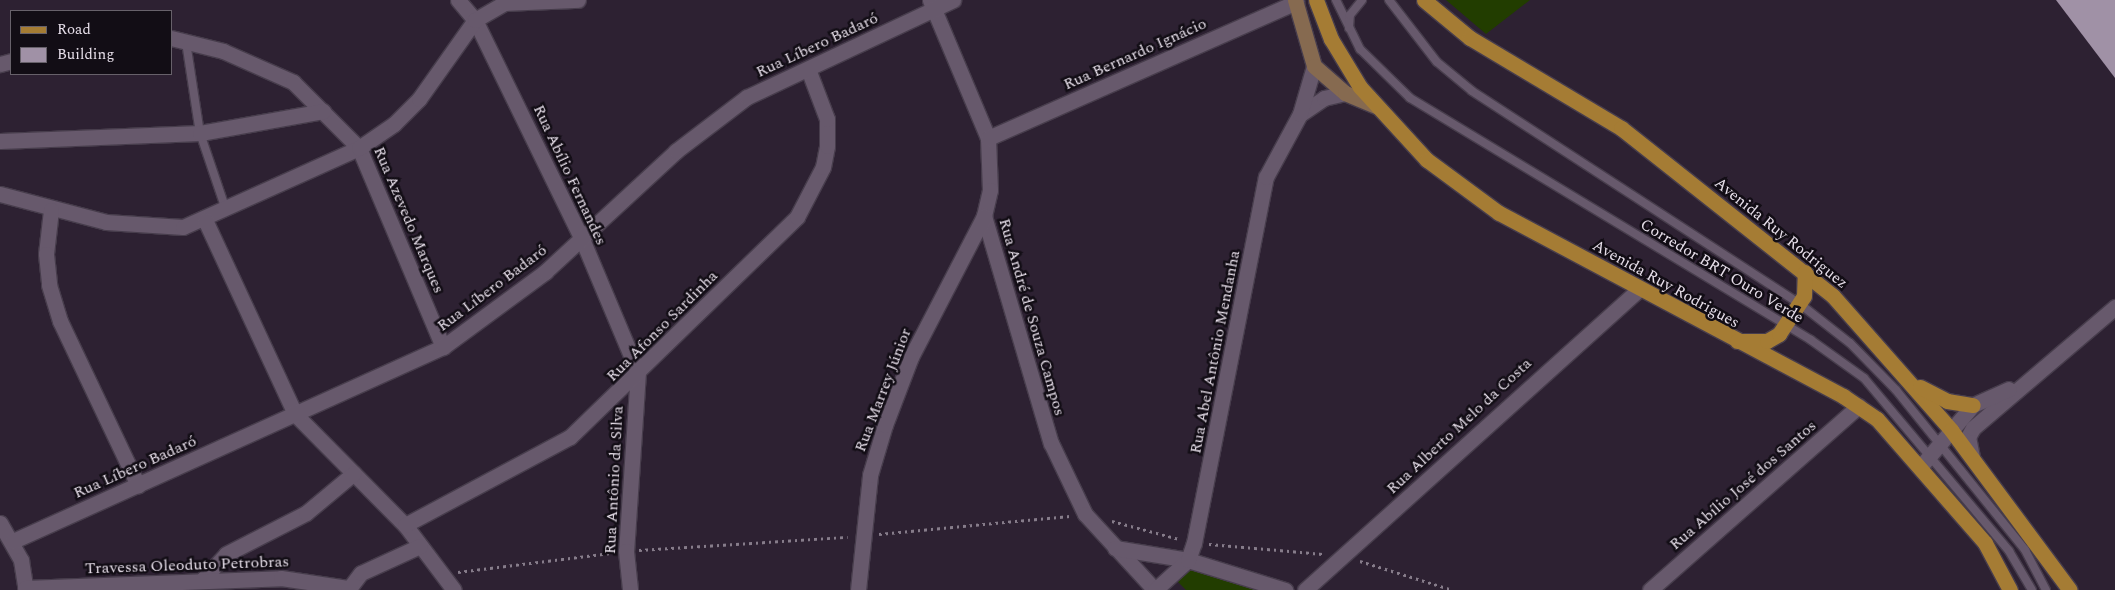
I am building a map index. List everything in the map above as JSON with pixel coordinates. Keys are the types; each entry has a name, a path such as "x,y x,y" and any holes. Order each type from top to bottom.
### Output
{"main road":[{"name":"Avenida Ruy Rodrigues","path":"1316,0 1343,61 1375,106 1427,160 1477,199 1638,290 1859,406 1897,437 1985,543 2010,590"},
{"name":"Avenida Ruy Rodriguez","path":"1424,0 1470,38 1621,128 1805,272 1853,315 1951,430 2070,590"},
{"path":"1733,341 1767,341 1786,326 1800,304 1806,289 1805,272"},
{"path":"1910,381 1946,401 1973,405"}],"street":[{"name":"Rua Abílio Fernandes","path":"458,0 475,20 582,239 638,372"},
{"path":"0,194 51,210 138,226 183,227 205,220 226,212 359,148 419,99 475,20 505,3 578,0"},
{"name":"Rua Líbero Badaró","path":"13,541 444,347 510,300 582,239 676,151 739,103 932,4 953,0"},
{"path":"1296,1 1314,66 1345,93 1375,106"},
{"name":"Rua Bernardo Ignácio","path":"988,138 1296,1"},
{"name":"Rua André de Souza Campos","path":"932,4 988,138 990,190 984,216 1051,443 1085,514 1155,590"},
{"name":"Rua Azevedo Marques","path":"178,38 275,72 323,111 359,148 444,347"},
{"name":"Rua Abel Antônio Mendanha","path":"1155,590 1188,560 1194,543 1266,177 1300,114 1314,66"},
{"name":"Rua Afonso Sardinha","path":"405,525 570,437 797,218 823,167 827,119 808,69"},
{"name":"Rua Abel Antônio Mendanha","path":"1300,114 1324,98 1345,93"},
{"path":"0,141 200,133 323,111"},
{"path":"51,210 46,254 57,312 138,485"},
{"name":"Rua Marrey Júnior","path":"858,590 860,536 870,475 895,400 911,357 984,216"},
{"path":"205,220 295,414 405,525 454,590"},
{"name":"Rua Alberto Melo da Costa","path":"1305,590 1638,290"},
{"path":"1972,458 1968,437 1973,428 2018,385 2115,307"},
{"name":"Rua Antônio da Silva","path":"630,590 626,551 638,372"},
{"path":"1921,466 1934,447 1973,405 2018,385"},
{"name":"Rua Abílio José dos Santos","path":"1650,590 1859,406"},
{"path":"203,579 226,554 306,513 354,473"},
{"path":"0,523 13,541 26,589"},
{"path":"348,589 361,573 420,546"},
{"path":"1115,548 1188,560 1284,590"},
{"name":"Travessa Oleoduto Petrobras","path":"26,589 203,579 312,580 348,589"}],"lane":[{"name":"Corredor BRT Ouro Verde","path":"1336,0 1349,30 1380,72 1410,98 1786,326 1864,378 1934,447 2025,550 2046,590"},
{"path":"1349,30 1350,15 1362,0"},
{"name":"Corredor BRT Ouro Verde","path":"1389,0 1437,62 1472,91 1800,304 1873,365 2014,557 2032,590"},
{"path":"178,38 200,133 226,212"}],"path":[{"path":"442,574 626,551 860,536 1085,514 1194,543 1344,556 1453,590"}],"green space":[{"path":"1446,0 1530,0 1486,34"},
{"path":"1193,566 1277,590 1186,590 1177,581"}],"building":[{"path":"2056,0 2115,0 2115,78"}]}
